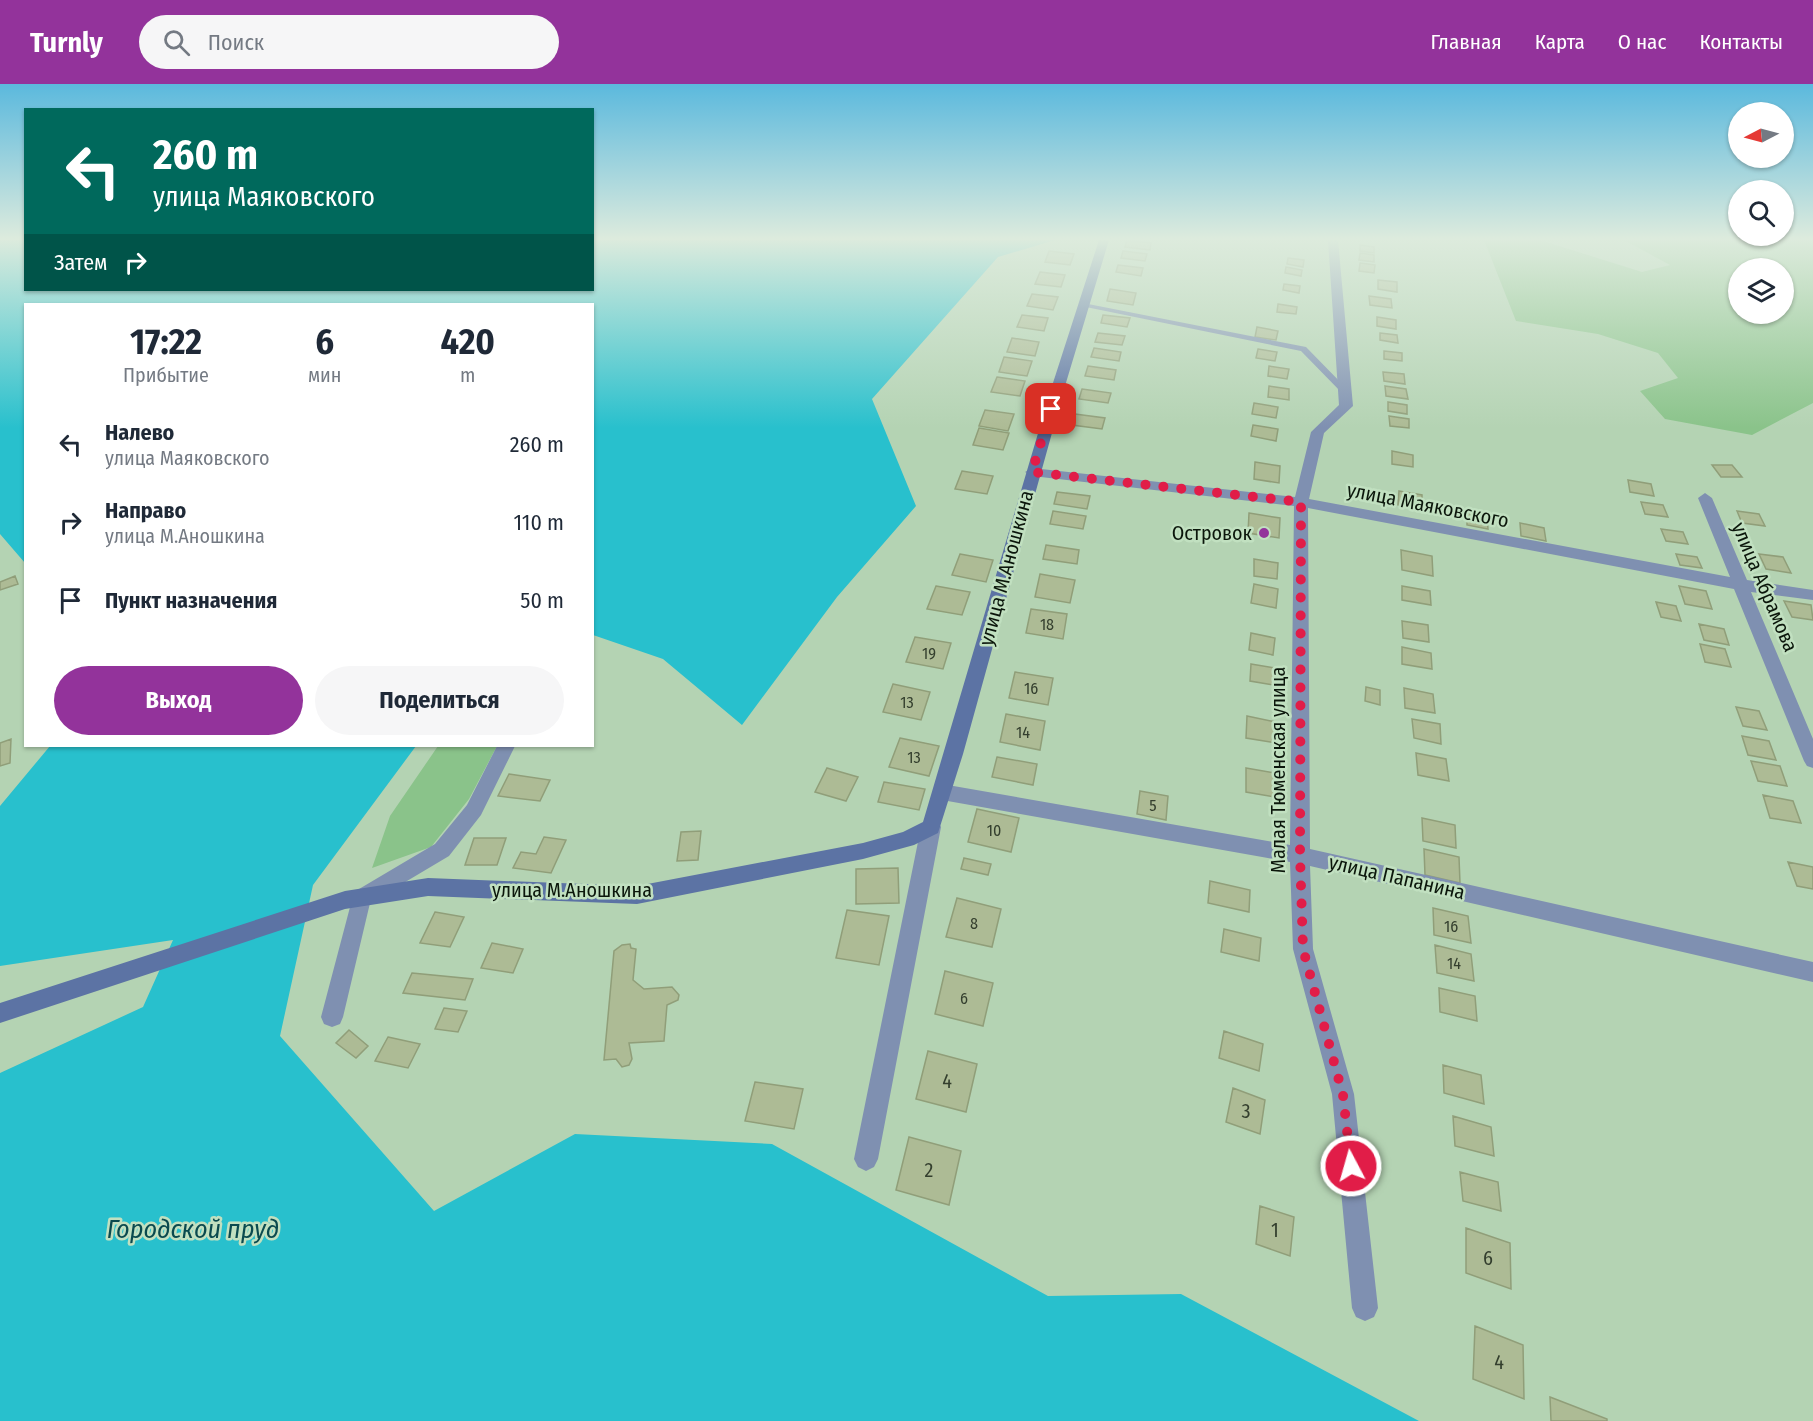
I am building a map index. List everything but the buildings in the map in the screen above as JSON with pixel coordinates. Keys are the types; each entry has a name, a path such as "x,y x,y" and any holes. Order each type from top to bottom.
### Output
{"street":[{"name":"Малая Тюменская улица","path":"1338,302 1346,406 1318,432 1301,502 1300,855 1303,949 1343,1095 1365,1308"},
{"name":"улица М.Аношкина","path":"866,1159 931,827 964,724 1032,472 1083,305"},
{"name":"улица Маяковского","path":"1032,472 1301,502 1743,585 1813,595"},
{"name":"улица Абрамова","path":"1705,498 1743,585 1813,761"},
{"path":"332,1017 361,898 442,850 474,810 506,747"},
{"name":"улица Папанина","path":"942,792 1300,855 1813,972"},
{"name":"улица М.Аношкина","path":"0,1013 316,909 361,898 428,887 637,895 863,851 907,840 931,827"}],"lane":[{"path":"1083,305 1303,349 1345,391"}],"green space":[{"path":"1509,302 1728,302 1728,324 1794,324 1794,302 1813,302 1813,403 1752,435 1665,419 1640,391 1678,378 1658,353 1598,334 1516,321"},
{"path":"437,747 496,747 469,799 431,847 372,868 390,816"}],"water":[{"path":"0,302 958,302 872,399 916,506 837,597 742,725 663,659 594,635 594,303 24,303 24,562 0,534"},
{"name":"Городской пруд","path":"49,747 415,747 313,885 280,1036 434,1211 575,1134 772,1144 1048,1296 1181,1294 1419,1421 0,1421 0,1073 143,1007 173,940 0,966 0,806"}],"place":[{"name":"Островок","path":"1264,533"}],"route":[{"path":"1051,409 1032,472 1301,502 1300,855 1303,949 1343,1095 1351,1166"}]}
